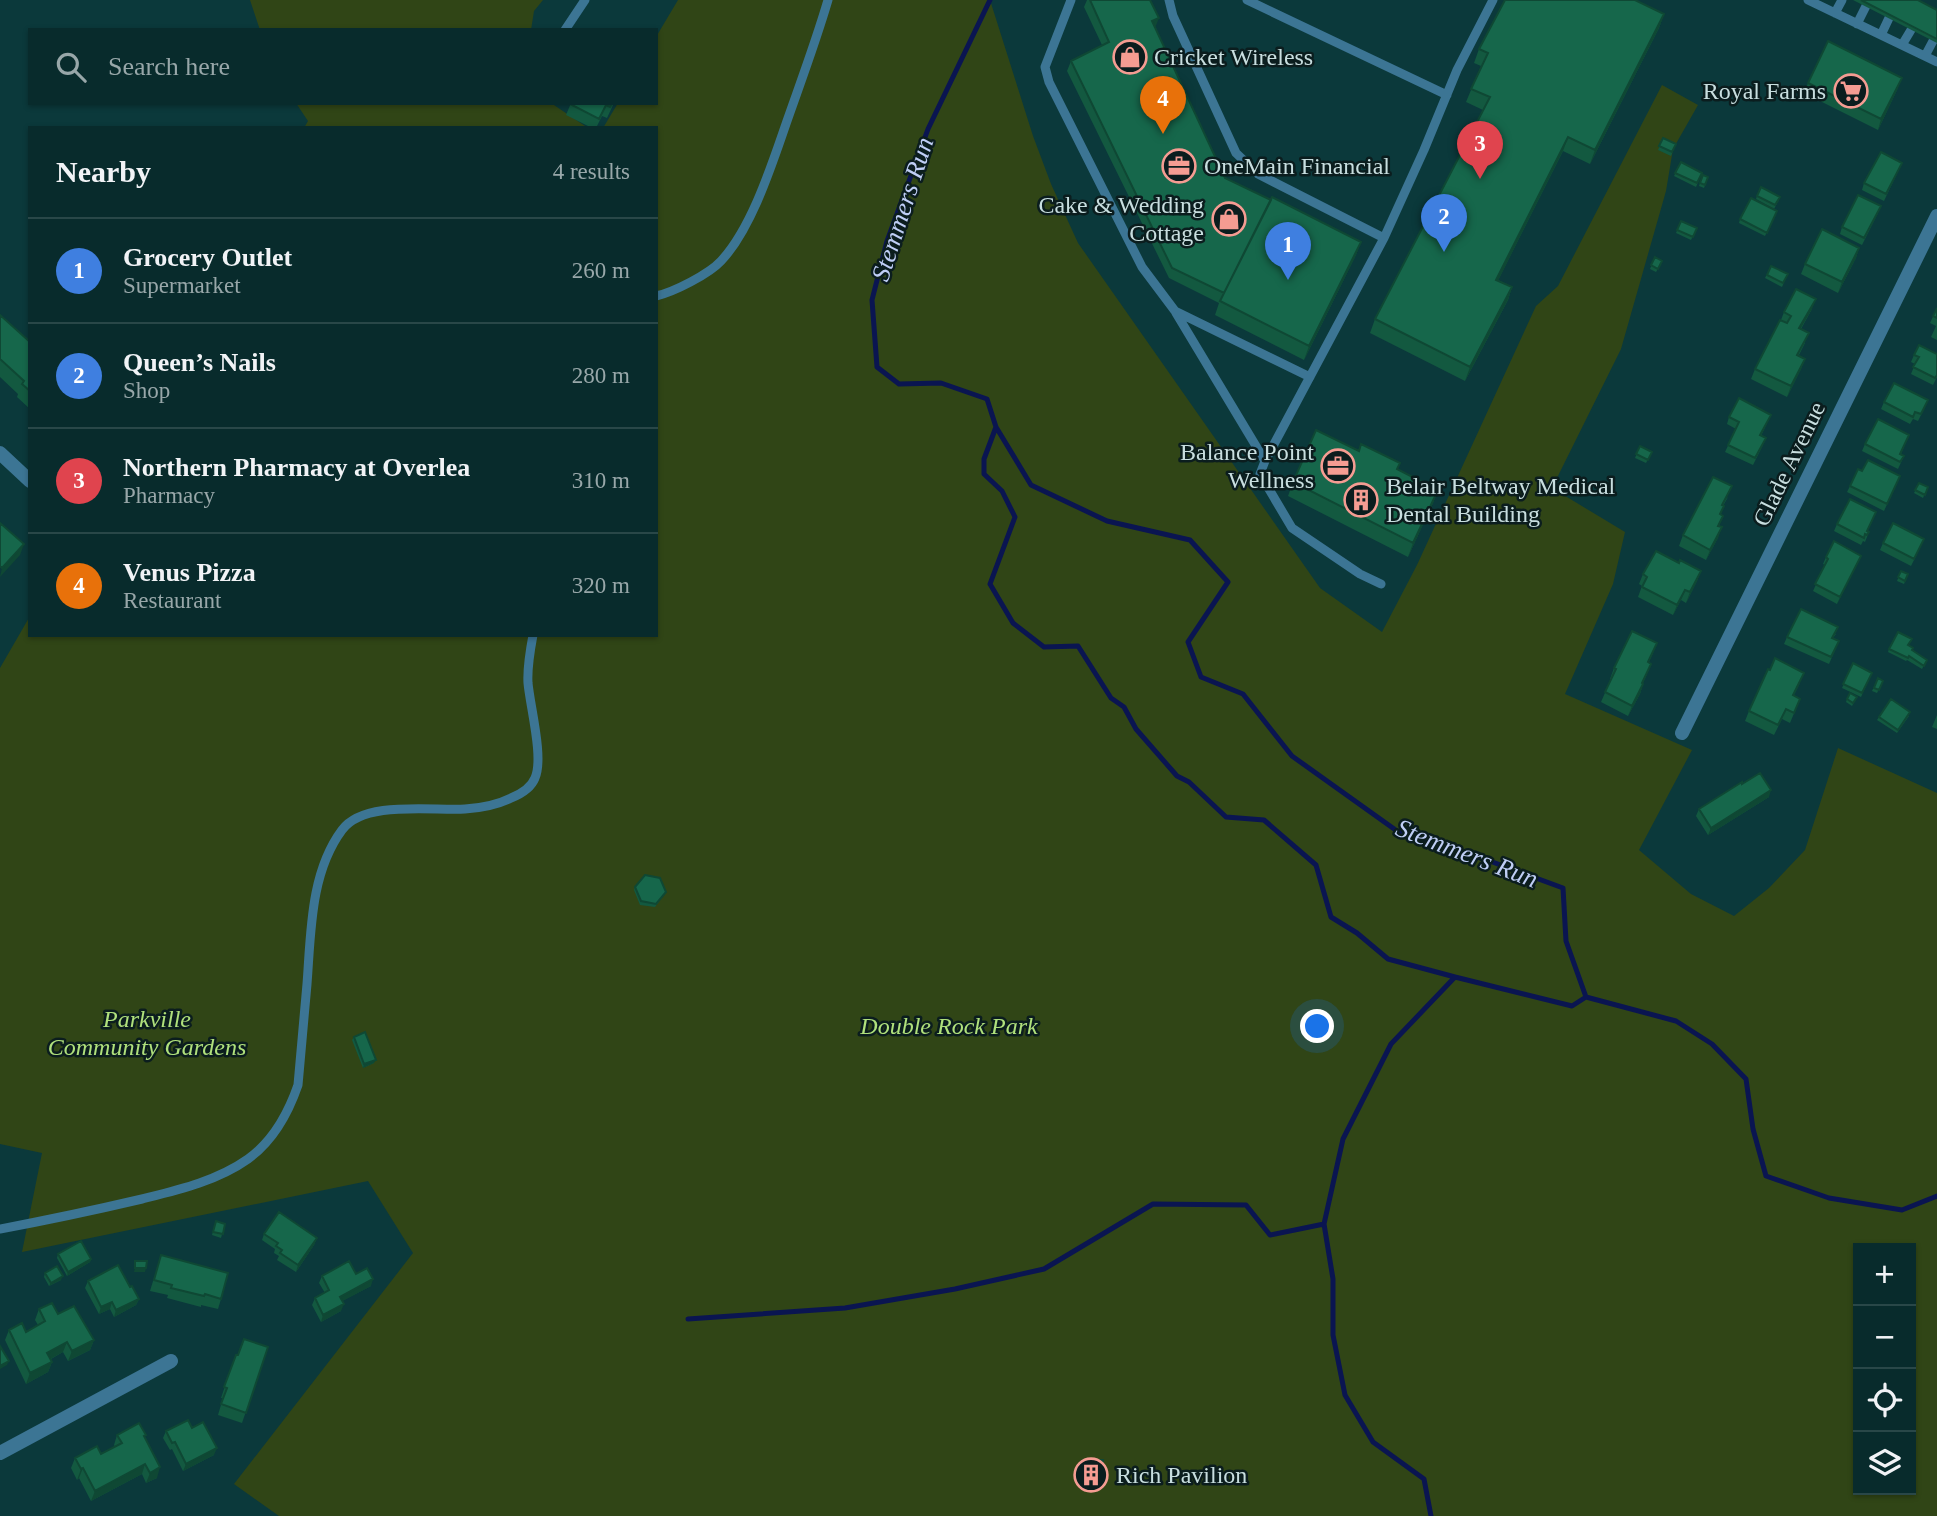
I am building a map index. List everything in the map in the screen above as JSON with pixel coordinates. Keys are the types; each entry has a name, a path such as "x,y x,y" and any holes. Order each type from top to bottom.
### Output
{"street":[{"name":"Glade Avenue","path":"1682,733 1937,216"},
{"path":"0,453 28,479"},
{"path":"0,1453 171,1361"}],"lane":[{"path":"566,28 586,0"},
{"path":"658,295 677,289 720,262 736,242 774,158 817,40 828,0"},
{"path":"1071,0 1045,67 1049,82 1142,267 1175,311 1265,461"},
{"path":"1168,0 1236,153 1258,174 1384,238"},
{"path":"1247,0 1447,95"},
{"path":"1381,584 1292,528 1260,474 1384,238 1457,70 1493,0"},
{"path":"1835,13 1842,0"},
{"path":"1813,1 1937,62"},
{"path":"1857,24 1866,6"},
{"path":"1881,35 1889,18"},
{"path":"1902,45 1911,30"},
{"path":"1925,56 1933,41"},
{"path":"1175,311 1310,377"},
{"path":"0,1229 77,1215 187,1187 227,1172 264,1145 291,1105 298,1085 318,883 337,838 344,827 370,812 483,807 505,801 527,789 535,779 538,764 528,681 533,637"}],"green space":[{"path":"250,0 543,0 534,11 531,28 259,28"},
{"name":"Double Rock Park","path":"678,0 990,0 1033,136 1078,243 1320,588 1382,632 1417,565 1536,306 1558,286 1662,85 1698,105 1673,149 1666,191 1621,349 1552,488 1625,532 1613,584 1565,694 1692,750 1639,850 1691,894 1734,916 1769,888 1805,850 1838,748 1937,793 1937,1516 279,1516 234,1484 413,1253 368,1181 22,1252 42,1153 0,1144 0,668 28,619 28,637 658,637 658,126 604,126 617,105 658,105 658,34"},
{"path":"297,105 554,105 585,126 305,126 308,121"}],"building":[{"path":"1090,0 1150,0 1159,18 1152,21 1225,178 1271,200 1224,293 1172,268 1071,61 1109,42"},
{"path":"1505,0 1635,0 1664,14 1595,150 1568,137 1496,280 1512,287 1470,367 1375,319 1490,97 1471,89 1488,53 1479,49"},
{"path":"1861,0 1918,0 1937,10 1937,39"},
{"name":"Royal Farms","path":"1828,41 1902,78 1881,119 1808,83"},
{"path":"572,105 606,105 599,119"},
{"path":"1663,138 1676,144 1672,152 1659,146"},
{"path":"1881,152 1902,163 1886,194 1864,183"},
{"path":"1681,162 1702,173 1697,183 1675,173"},
{"path":"1703,175 1708,177 1705,185 1700,183"},
{"path":"1761,187 1780,197 1775,205 1757,196"},
{"path":"1858,195 1881,206 1864,238 1842,227"},
{"path":"1272,197 1361,242 1309,346 1220,301"},
{"path":"1751,198 1777,211 1767,233 1740,219"},
{"path":"1681,221 1697,228 1693,237 1677,230"},
{"path":"1822,229 1859,248 1842,282 1805,264"},
{"path":"1655,257 1662,261 1658,269 1651,265"},
{"path":"1771,266 1788,274 1783,283 1767,275"},
{"path":"1796,289 1816,299 1799,328 1809,333 1797,355 1805,359 1791,386 1755,369 1780,320 1787,323 1791,316 1784,312"},
{"path":"0,315 28,340 28,389 22,384 24,381 0,359"},
{"path":"1919,345 1937,354 1935,378 1913,367 1919,357 1914,355"},
{"path":"1894,383 1928,400 1921,414 1915,412 1913,417 1884,402"},
{"path":"1739,398 1771,415 1760,435 1766,438 1755,458 1728,445 1739,422 1729,417"},
{"path":"1878,419 1909,435 1900,454 1904,456 1900,462 1865,444"},
{"name":"Belair Beltway Medical Dental Building","path":"1316,430 1359,451 1361,444 1400,463 1397,469 1438,490 1413,543 1293,482"},
{"path":"1640,446 1652,452 1648,460 1636,454"},
{"path":"1868,460 1900,476 1887,504 1850,486 1858,469 1862,471"},
{"path":"1713,477 1732,486 1722,505 1724,506 1720,514 1723,516 1718,526 1722,527 1710,550 1683,535"},
{"path":"1919,483 1928,487 1925,495 1915,490"},
{"path":"1850,499 1876,512 1864,538 1837,524"},
{"path":"0,523 24,544 2,568 0,566"},
{"path":"1893,523 1924,539 1914,559 1883,543"},
{"path":"1834,541 1861,556 1840,597 1815,584"},
{"path":"1656,551 1701,571 1690,592 1685,590 1677,605 1642,587 1647,577 1643,574"},
{"path":"1901,571 1908,574 1905,581 1898,577"},
{"path":"1801,609 1838,627 1832,638 1839,641 1831,657 1787,637"},
{"path":"1632,631 1657,643 1648,662 1651,664 1632,706 1605,692"},
{"path":"1898,632 1912,639 1908,645 1927,660 1924,666 1909,656 1908,658 1889,649"},
{"path":"1775,658 1804,673 1793,695 1800,699 1794,713 1786,709 1778,725 1749,711"},
{"path":"1853,663 1872,673 1862,693 1843,684"},
{"path":"1878,678 1883,681 1879,690 1874,688"},
{"path":"1850,693 1857,697 1853,703 1847,699"},
{"path":"1891,699 1910,712 1898,730 1879,717"},
{"path":"1760,773 1771,790 1711,828 1699,809"},
{"path":"645,875 660,878 666,892 656,904 641,901 635,887"},
{"path":"365,1032 376,1060 364,1064 354,1037"},
{"path":"279,1212 317,1238 298,1265 280,1253 282,1250 276,1246 278,1243 264,1234"},
{"path":"216,1221 225,1224 223,1234 213,1232"},
{"path":"81,1241 91,1259 68,1272 58,1254"},
{"path":"161,1255 228,1273 221,1299 171,1288 172,1285 154,1280"},
{"path":"135,1261 147,1261 146,1268 135,1268"},
{"path":"349,1261 356,1274 367,1268 373,1279 340,1297 344,1304 323,1315 315,1298 329,1290 322,1276"},
{"path":"118,1265 139,1299 116,1310 112,1302 101,1307 88,1281"},
{"path":"57,1266 63,1276 51,1283 45,1273"},
{"path":"52,1303 58,1314 74,1306 94,1340 72,1351 67,1342 47,1353 52,1362 30,1373 9,1330 22,1323 26,1332 45,1321 39,1309"},
{"path":"244,1339 268,1347 246,1413 221,1404 227,1388 224,1387"},
{"path":"0,1346 9,1361 0,1366"},
{"path":"188,1420 192,1428 203,1422 217,1448 186,1464 166,1431"},
{"path":"139,1423 160,1467 150,1473 145,1464 95,1491 75,1458 97,1446 101,1454 122,1443 117,1435"},
{"name":"Rich Pavilion","path":"1083,1460 1103,1460 1102,1484 1082,1483"}],"waterway":[{"name":"Stemmers Run","path":"990,0 928,129 887,241 872,300 877,367 899,384 941,383 987,399 996,427 1031,485 1107,521 1190,540 1228,582 1188,642 1201,677 1243,694 1292,756 1397,831 1563,888 1566,941 1586,997"},
{"name":"Stemmers Run","path":"996,427 984,459 984,474 1002,491 1015,517 990,584 1013,623 1044,647 1078,646 1111,698 1124,707 1136,729 1177,776 1189,782 1226,817 1264,820 1316,865 1331,917 1357,933 1388,959 1455,977"},
{"name":"Stemmers Run","path":"1431,1516 1424,1479 1373,1442 1345,1395 1333,1335 1333,1279 1324,1224 1343,1139 1391,1044 1455,977 1572,1006 1586,997"},
{"path":"1586,997 1676,1021 1712,1044 1746,1079 1753,1129 1766,1176 1829,1198 1902,1210 1937,1196"},
{"path":"688,1319 845,1308 955,1289 1044,1269 1153,1204 1246,1205 1270,1235 1324,1224"}],"place":[{"name":"Cricket Wireless","path":"1130,57"},
{"name":"Royal Farms","path":"1851,91"},
{"name":"Venus Pizza","path":"1163,134"},
{"name":"OneMain Financial","path":"1179,166"},
{"name":"Northern Pharmacy at Overlea","path":"1480,179"},
{"name":"Cake & Wedding Cottage","path":"1229,219"},
{"name":"Queen’s Nails","path":"1444,252"},
{"name":"Grocery Outlet","path":"1288,280"},
{"name":"Balance Point Wellness","path":"1338,466"},
{"name":"Belair Beltway Medical Dental Building","path":"1361,500"},
{"name":"Rich Pavilion","path":"1091,1475"}],"park label":[{"name":"Parkville Community Gardens","path":"147,1033"}]}
